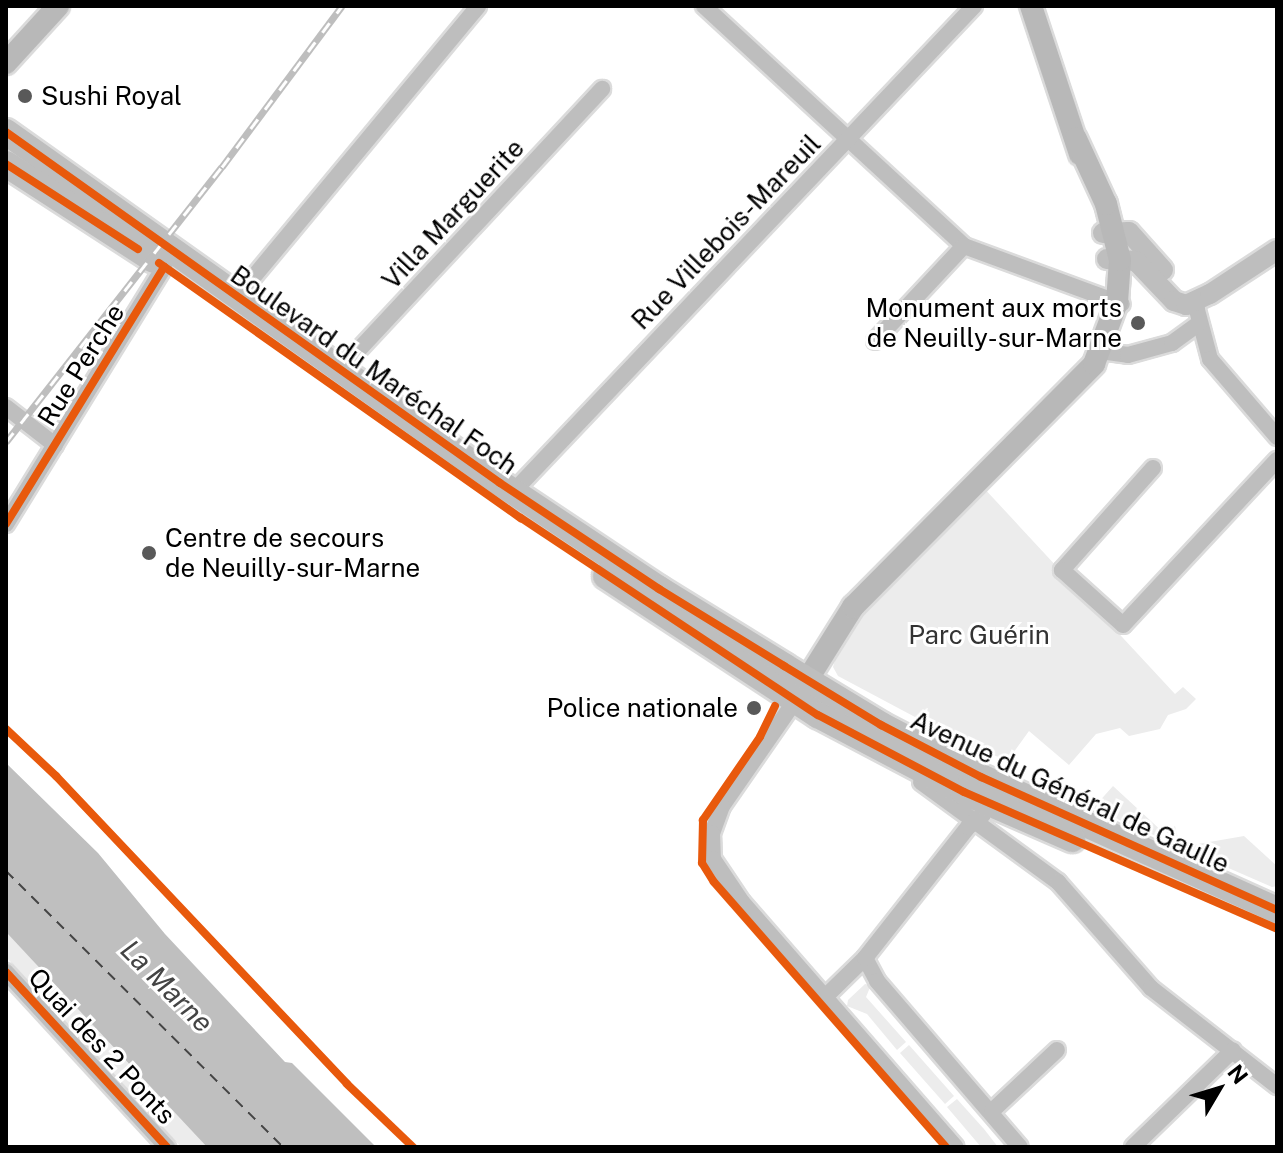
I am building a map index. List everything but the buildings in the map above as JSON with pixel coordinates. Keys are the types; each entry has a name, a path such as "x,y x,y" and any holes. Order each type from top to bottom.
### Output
{"main road":[{"path":"6,63 58,6"},
{"path":"804,686 853,607 1083,378 1100,351 1115,301 1114,260 1109,231 1031,6"},
{"name":"Boulevard du Maréchal Foch","path":"6,132 513,492 804,686"},
{"path":"6,149 34,168 79,185"},
{"name":"Boulevard du Maréchal Foch","path":"6,164 164,267 331,387 696,636 804,686"},
{"name":"Avenue du Général de Gaulle","path":"804,686 890,754 991,804 1277,929"},
{"name":"Avenue du Général de Gaulle","path":"804,686 892,731 991,804 1272,904"}],"street":[{"path":"236,298 478,6"},
{"path":"704,6 964,246 1115,301"},
{"name":"Rue Villebois-Mareuil","path":"513,492 974,6"},
{"name":"Villa Marguerite","path":"339,371 602,89"},
{"path":"1109,231 1129,232 1196,313 1210,359 1277,437"},
{"path":"875,341 964,246"},
{"path":"1100,351 1128,355 1172,343 1196,313 1277,250"},
{"path":"1114,260 1144,266 1178,304 1196,313"},
{"name":"Rue Perche","path":"6,524 164,267"},
{"path":"6,407 55,445"},
{"path":"1153,468 1062,570 1123,625 1277,460"},
{"path":"804,686 722,806 712,833 713,859 733,892 956,1147"},
{"path":"825,997 865,958 968,827 991,804 1151,988 1277,1086"},
{"path":"865,958 877,981 1020,1147"},
{"name":"Quai des 2 Ponts","path":"6,972 167,1147"},
{"path":"992,1111 1057,1050"},
{"path":"1133,1147 1233,1050"}],"green space":[{"name":"Parc Guérin","path":"982,486 1175,694 1183,687 1196,699 1186,709 1168,715 1160,729 1129,736 1120,728 1096,734 1069,765 1029,731 1008,760 977,750 838,676 833,667 843,633"},
{"path":"1113,786 1165,834 1175,826 1179,842 1172,843 1083,804 1088,798 1096,805"},
{"path":"1244,836 1277,866 1277,886 1272,887 1194,853 1192,845"},
{"path":"6,932 207,1147 181,1147 6,957"},
{"path":"865,984 871,985 866,997 906,1042 897,1050 867,1014 847,1006 848,1000"},
{"path":"909,1045 954,1096 945,1104 900,1053"},
{"path":"957,1099 998,1147 981,1147 947,1107"}],"water":[{"name":"La Marne","path":"6,763 98,853 165,934 285,1062 292,1063 376,1147 207,1147 6,932"}],"ferry route":[{"path":"6,871 283,1147"}],"railway":[{"path":"6,442 222,167 342,6"}],"cycle path":[{"path":"6,132 500,483 659,589 784,666 881,725 981,777 1277,910"},
{"path":"6,164 138,249"},
{"path":"159,263 521,518 818,715 964,792 1277,929"},
{"path":"6,524 164,267"},
{"path":"775,706 760,737 703,820 702,863 714,882 946,1147"},
{"path":"6,729 56,776 347,1084 413,1147"},
{"path":"6,972 167,1147"}],"place":[{"name":"Sushi Royal","path":"25,96"},
{"name":"Monument aux morts de Neuilly-sur-Marne","path":"1138,323"},
{"name":"Centre de secours de Neuilly-sur-Marne","path":"149,553"},
{"name":"Police nationale","path":"754,708"}]}
